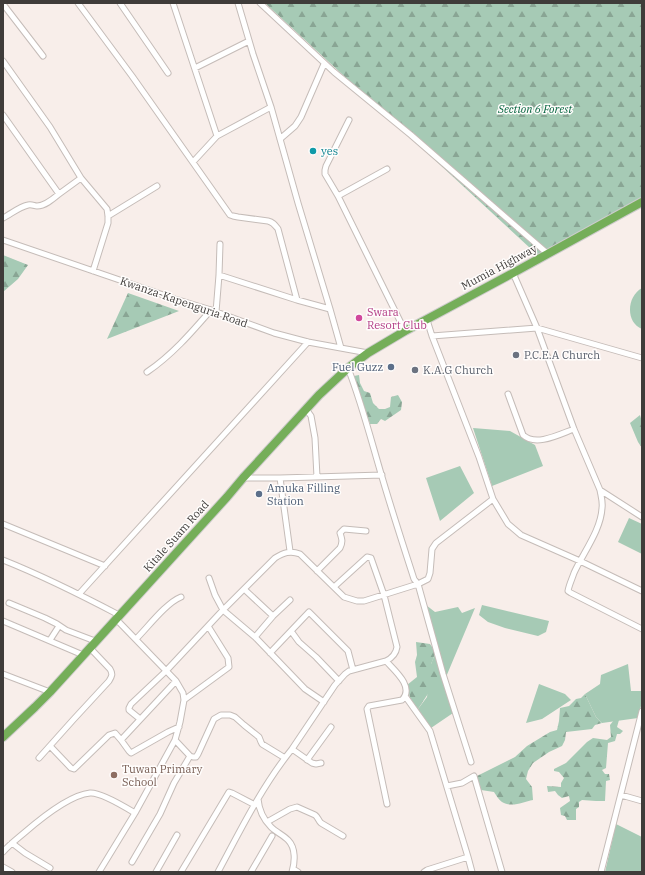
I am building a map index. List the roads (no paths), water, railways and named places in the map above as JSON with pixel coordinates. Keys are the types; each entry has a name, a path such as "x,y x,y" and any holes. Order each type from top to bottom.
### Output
{"highway":[{"name":"Mumia Highway","path":"368,353 405,331 642,202"},
{"name":"Kitale Suam Road","path":"3,737 50,692 319,395 348,368 368,353"}],"street":[{"path":"78,3 230,214 238,217 268,221 275,224 278,229 297,300"},
{"path":"120,3 168,73"},
{"path":"173,3 217,136"},
{"path":"238,3 271,107 341,348"},
{"path":"260,3 324,64 411,134 548,254"},
{"path":"3,4 43,56"},
{"path":"195,68 249,41"},
{"path":"3,61 50,127 81,178 107,209 108,223 93,271"},
{"path":"280,138 295,126 301,117 324,64"},
{"path":"193,162 217,136 271,107"},
{"path":"3,116 59,194"},
{"path":"349,120 325,170 327,178 338,196 405,331"},
{"path":"338,196 387,169"},
{"path":"3,218 30,204 37,206 50,201 81,178"},
{"path":"108,216 157,186"},
{"name":"Kwanza-Kapenguria Road","path":"3,240 274,333 308,342 368,353"},
{"path":"147,372 178,347 213,311 219,275 220,244"},
{"path":"513,273 537,328 574,429 600,490 602,500 599,523 580,561 568,589 569,592 642,628"},
{"path":"219,275 330,309"},
{"path":"426,320 493,499 508,524 521,535 642,591"},
{"path":"432,336 537,328 642,358"},
{"path":"80,594 308,342"},
{"path":"348,368 367,423 414,579 418,584 443,674 471,762"},
{"path":"508,394 524,435 527,438 532,440 548,438 574,429"},
{"path":"306,409 311,416 315,438 317,477"},
{"path":"243,478 382,475"},
{"path":"280,478 290,551"},
{"path":"600,490 642,517"},
{"path":"140,719 130,710 129,708 131,704 166,671 223,610 275,558 290,551 300,554 344,597 364,601 418,584 428,579 432,549 436,543 493,499"},
{"path":"3,524 104,566"},
{"path":"317,570 340,548 342,544 340,533 344,529 366,531"},
{"path":"218,872 258,799 339,681 349,671 386,661 395,654 397,647 384,595 372,560 367,557 334,587"},
{"path":"3,560 80,594 118,617 136,639 176,681 183,693 183,706 175,740 135,813 99,872"},
{"path":"209,578 215,595 223,610 255,637 305,689 324,702"},
{"path":"244,589 273,616"},
{"path":"136,639 171,603 181,597"},
{"path":"255,637 273,616 290,600"},
{"path":"10,604 45,618 92,645 110,668 112,673 112,677 109,681 39,758"},
{"path":"270,653 309,612 348,651 353,670"},
{"path":"3,621 83,655"},
{"path":"50,640 59,626"},
{"path":"184,700 229,667 228,658 208,626"},
{"path":"292,631 299,642 339,681"},
{"path":"386,661 404,681 406,688 405,696 402,700 369,706 367,709 387,804"},
{"path":"3,674 50,692"},
{"path":"122,740 176,681"},
{"path":"405,696 430,731 472,872"},
{"path":"602,872 642,711"},
{"path":"175,740 190,756 196,757 214,719 221,715 230,715 235,717 259,737 262,744 285,758"},
{"path":"50,746 71,768 74,769 109,735 115,733 131,753 179,727"},
{"path":"307,760 331,727"},
{"path":"292,749 307,760 316,764 321,763"},
{"path":"132,862 160,814 181,770 190,756"},
{"path":"447,786 462,783 474,776 502,872"},
{"path":"181,872 229,792 255,805"},
{"path":"3,852 42,818 76,797 90,793 98,794 135,813"},
{"path":"621,795 642,801"},
{"path":"258,799 261,815 270,826 289,840 293,848 295,860 293,870 298,872"},
{"path":"267,822 290,809 297,807 317,816 321,823 343,836"},
{"path":"156,872 177,835"},
{"path":"251,872 272,836"},
{"path":"12,843 50,868"},
{"path":"424,872 468,857"},
{"path":"3,867 12,872"}],"place":[{"name":"yes","path":"313,151"},
{"name":"Swara Resort Club","path":"359,318"},
{"name":"P.C.E.A Church","path":"516,355"},
{"name":"Fuel Guzz","path":"391,367"},
{"name":"K.A.G Church","path":"415,370"},
{"name":"Amuka Filling Station","path":"259,494"},
{"name":"Tuwan Primary School","path":"114,775"}],"park label":[{"name":"Section 6 Forest","path":"535,109"}]}
